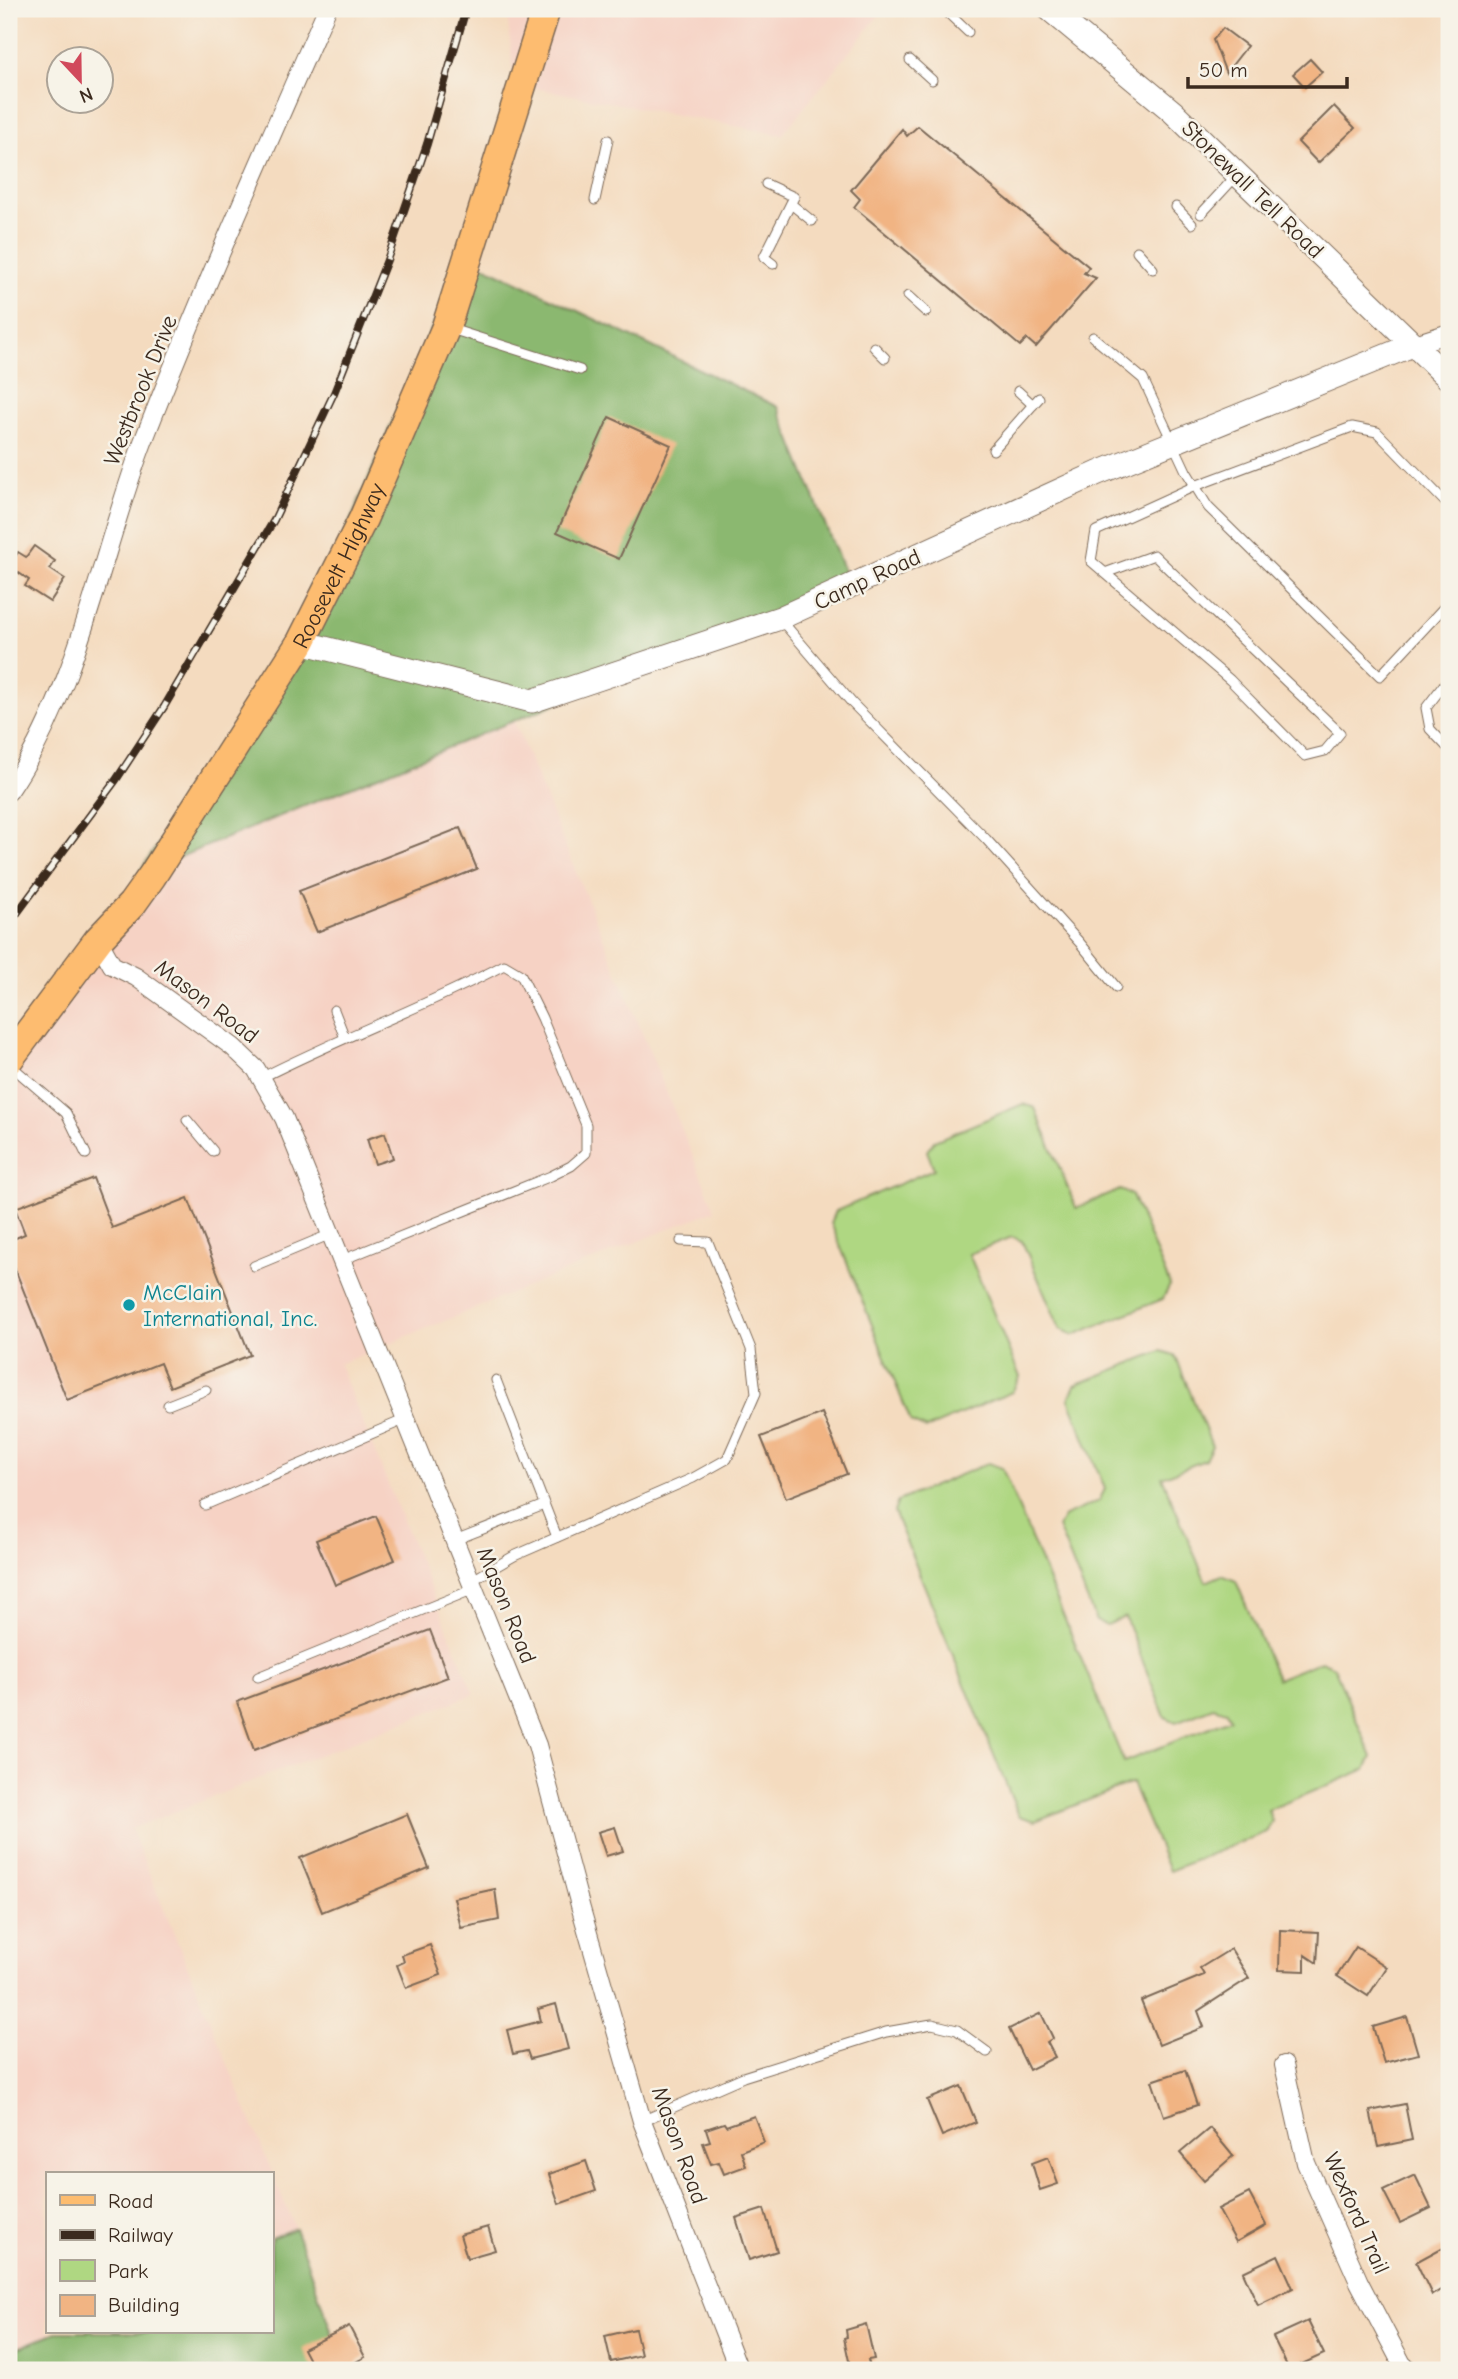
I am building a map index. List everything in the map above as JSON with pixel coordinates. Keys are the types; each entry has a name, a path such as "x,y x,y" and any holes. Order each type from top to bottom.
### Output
{"main road":[{"name":"Roosevelt Highway","path":"9,1061 98,940 132,904 152,876 301,642 363,519 446,327 546,9"}],"street":[{"name":"Westbrook Drive","path":"9,791 43,732 81,635 117,515 143,442 268,142 327,9"},
{"name":"Stonewall Tell Road","path":"1049,9 1172,111 1449,379"},
{"path":"1415,344 1449,332"},
{"name":"Camp Road","path":"301,642 532,701 780,618 1098,473 1415,344"},
{"name":"Mason Road","path":"98,940 112,965 136,977 233,1047 256,1069 284,1118 537,1745 642,2121 739,2370"},
{"name":"Wexford Trail","path":"1284,2065 1310,2174 1359,2282 1402,2364 1409,2370"}],"lane":[{"path":"949,14 968,32"},
{"path":"910,60 932,80"},
{"path":"595,200 608,140"},
{"path":"1201,214 1238,174"},
{"path":"766,184 794,197 764,257 773,264"},
{"path":"791,204 812,221"},
{"path":"1176,208 1192,224"},
{"path":"1137,251 1153,269"},
{"path":"908,296 926,312"},
{"path":"446,327 580,370"},
{"path":"1093,337 1143,379 1172,443 1208,507 1380,676 1449,602"},
{"path":"874,346 885,358"},
{"path":"993,450 1036,402 1018,391"},
{"path":"1105,573 1154,555 1340,733 1325,751 1305,756 1230,680 1105,573 1091,561 1096,531 1195,486 1352,427 1377,432 1449,506"},
{"path":"780,618 852,703 986,839 1116,987"},
{"path":"1449,678 1426,708 1430,729 1449,749"},
{"path":"261,1078 345,1038 451,993 505,965 521,975 542,1018 586,1125 586,1153 571,1166 551,1176 342,1260"},
{"path":"334,1010 345,1038"},
{"path":"9,1061 66,1113 86,1154"},
{"path":"187,1120 212,1151"},
{"path":"254,1266 331,1234"},
{"path":"258,1676 473,1585 514,1556 693,1478 727,1459 756,1393 751,1349 708,1242 681,1241"},
{"path":"496,1380 557,1537"},
{"path":"168,1405 206,1390"},
{"path":"205,1505 406,1419"},
{"path":"455,1540 544,1505"},
{"path":"642,2121 743,2077 886,2032 932,2024 957,2030 987,2052"}],"shaded area":[{"path":"507,9 884,9 782,135 514,84"},
{"path":"514,721 715,1210 339,1364 474,1694 131,1829 272,2172 46,2172 46,2334 51,2334 9,2352 9,1056 138,874"},
{"path":"273,2174 295,2228 273,2237"}],"green space":[{"path":"459,254 778,407 849,584 138,874 310,616 440,309"},
{"path":"1023,1104 1035,1108 1076,1208 1120,1190 1132,1195 1170,1285 1163,1299 1074,1335 1060,1329 1022,1241 1012,1237 969,1254 1020,1377 1012,1392 926,1429 911,1422 831,1223 836,1211 934,1169 927,1151 934,1141"},
{"path":"1161,1351 1175,1355 1212,1446 1205,1460 1162,1477 1206,1582 1222,1575 1236,1581 1277,1679 1321,1661 1334,1667 1372,1757 1366,1769 1268,1810 1272,1821 1266,1832 1169,1871 1132,1783 1035,1821 1019,1816 894,1512 898,1501 988,1463 1002,1468 1124,1762 1230,1719 1227,1711 1213,1707 1176,1722 1165,1717 1125,1617 1106,1625 1096,1621 1058,1527 1065,1516 1099,1501 1105,1489 1069,1399 1075,1385"},
{"path":"295,2228 345,2370 9,2370 9,2352 51,2334 273,2334 273,2237"}],"building":[{"path":"1223,28 1247,46 1226,73 1213,40"},
{"path":"1310,59 1322,72 1305,87 1293,74"},
{"path":"1334,106 1355,128 1318,163 1298,142"},
{"path":"918,126 1089,267 1084,273 1096,278 1036,347 1027,339 1020,346 854,207 860,199 851,190 902,129 907,136"},
{"path":"609,417 671,445 619,559 557,532"},
{"path":"34,546 55,561 50,569 65,579 50,602 25,586 29,580 9,566 18,552 26,557"},
{"path":"460,828 477,869 317,932 299,891"},
{"path":"385,1133 393,1158 375,1164 367,1139"},
{"name":"McClain International, Inc.","path":"93,1178 112,1228 188,1198 250,1355 170,1387 160,1363 67,1400 9,1254 9,1241 25,1234 15,1208"},
{"path":"822,1413 847,1474 786,1498 761,1437"},
{"path":"376,1516 395,1560 335,1585 316,1540"},
{"path":"430,1630 448,1677 254,1750 237,1702"},
{"path":"407,1814 429,1868 322,1912 300,1858"},
{"path":"615,1827 623,1851 606,1856 598,1832"},
{"path":"495,1889 499,1920 461,1928 454,1898"},
{"path":"1280,1930 1319,1932 1317,1963 1305,1955 1305,1971 1279,1970"},
{"path":"430,1945 441,1975 406,1988 397,1965 404,1962 402,1955"},
{"path":"1356,1947 1387,1967 1368,1996 1337,1976"},
{"path":"1231,1949 1249,1978 1198,2011 1204,2027 1159,2045 1141,2001 1204,1975 1200,1968"},
{"path":"556,2004 568,2049 530,2059 527,2051 513,2054 507,2030 541,2021 538,2009"},
{"path":"1041,2013 1053,2038 1047,2042 1055,2057 1029,2070 1009,2029"},
{"path":"1407,2017 1418,2054 1384,2063 1373,2027"},
{"path":"1185,2070 1197,2105 1164,2116 1152,2081"},
{"path":"961,2086 976,2122 942,2136 927,2100"},
{"path":"1405,2104 1412,2140 1378,2147 1370,2111"},
{"path":"754,2116 764,2142 741,2151 746,2166 724,2174 719,2162 711,2164 703,2143 710,2141 706,2129 724,2123 726,2126"},
{"path":"1210,2128 1233,2156 1204,2181 1180,2153"},
{"path":"1048,2157 1058,2184 1040,2190 1032,2163"},
{"path":"586,2161 596,2191 559,2204 549,2174"},
{"path":"1415,2175 1431,2208 1400,2223 1383,2190"},
{"path":"1249,2193 1266,2225 1236,2242 1218,2209"},
{"path":"764,2209 777,2251 749,2260 736,2218"},
{"path":"488,2227 495,2250 467,2258 460,2235"},
{"path":"1449,2244 1449,2285 1432,2295 1416,2262"},
{"path":"1278,2255 1293,2288 1258,2305 1243,2272"},
{"path":"1308,2321 1324,2354 1289,2370 1273,2337"},
{"path":"866,2324 874,2359 868,2360 870,2367 851,2370 844,2338 847,2337 846,2330"},
{"path":"349,2326 365,2357 356,2362 360,2370 314,2370 303,2349"},
{"path":"635,2329 641,2355 611,2362 605,2336"}],"railway":[{"path":"9,924 116,780 164,707 274,520 334,393 387,260 427,144 466,9"}],"place":[{"name":"McClain International, Inc.","path":"129,1305"}]}
